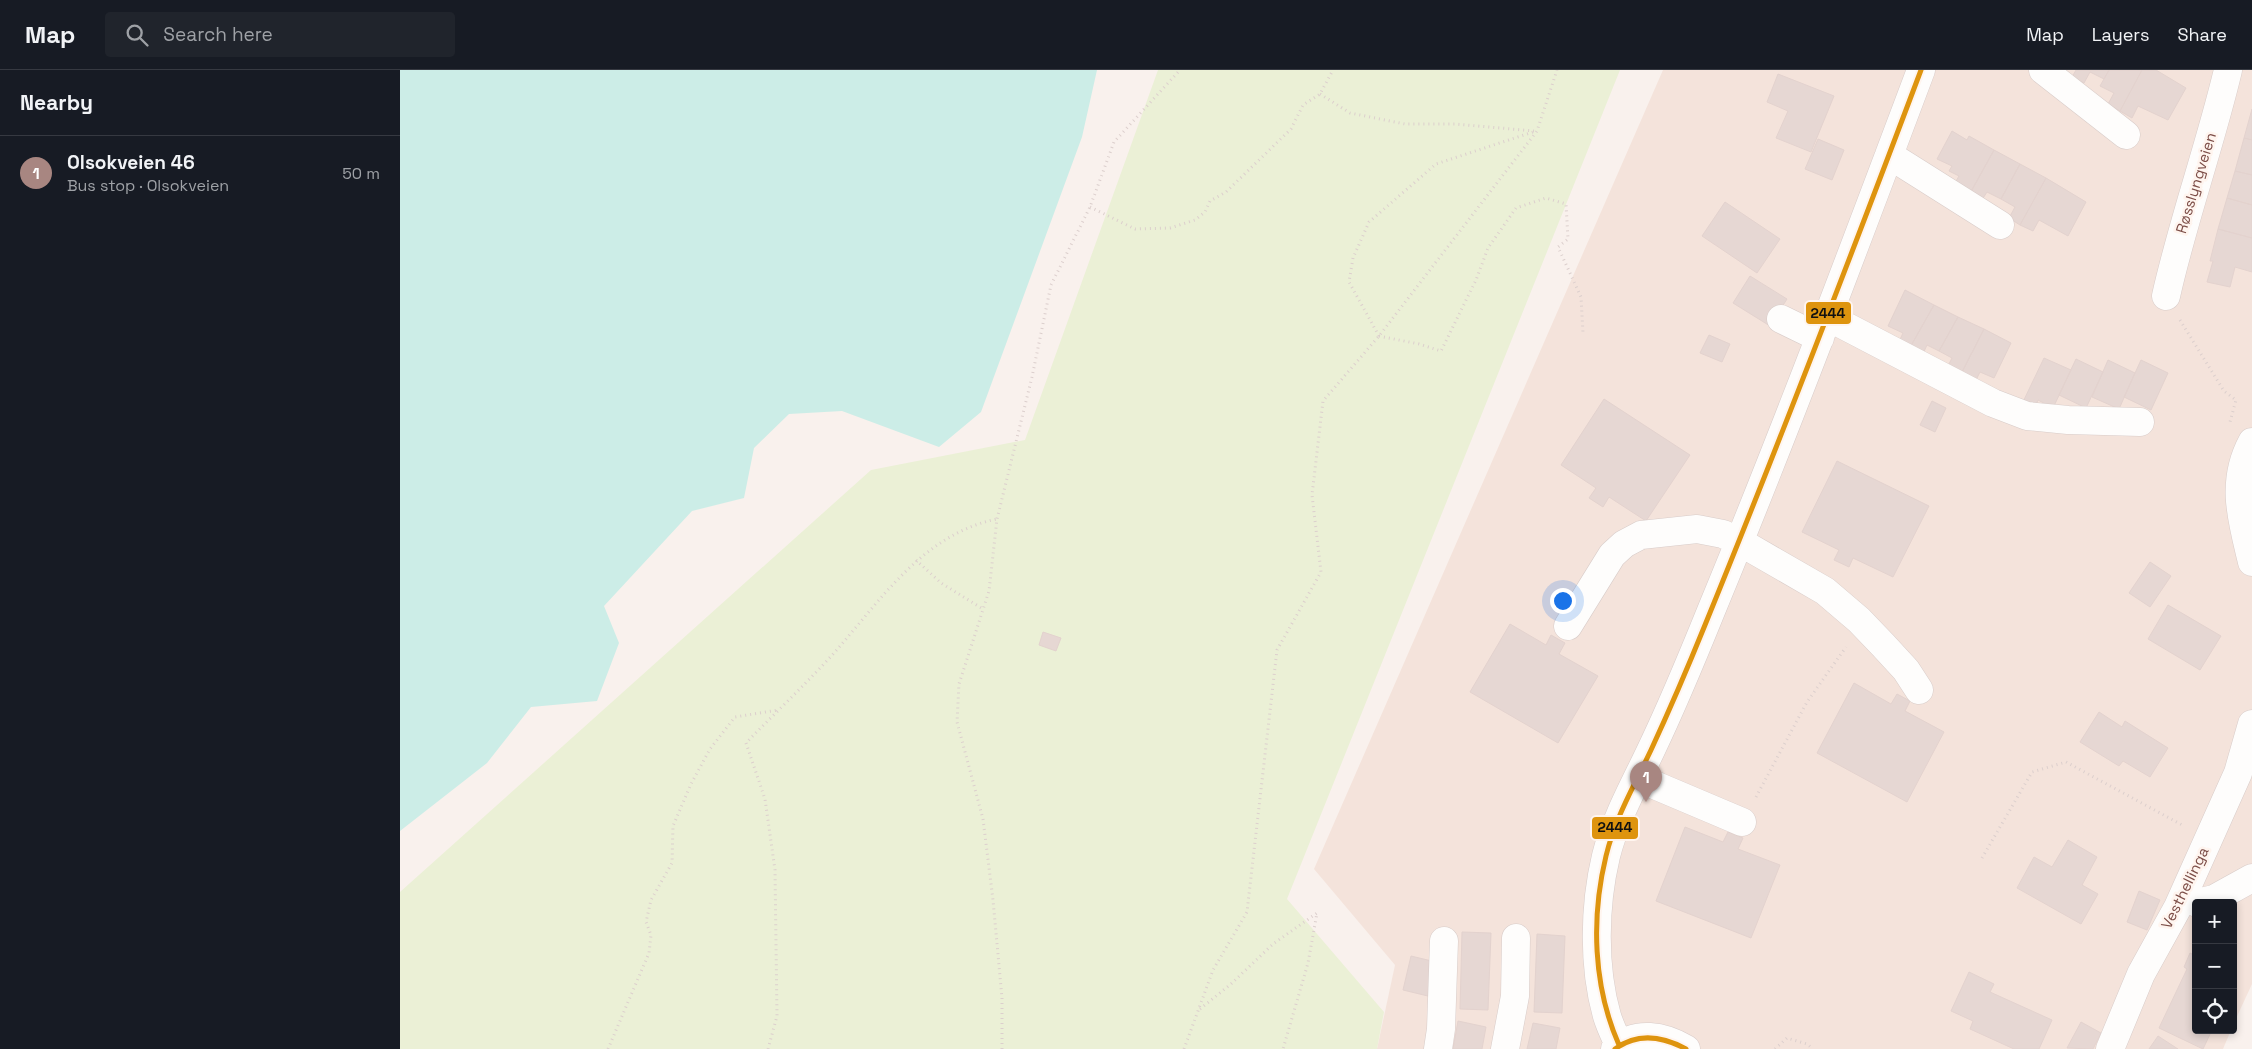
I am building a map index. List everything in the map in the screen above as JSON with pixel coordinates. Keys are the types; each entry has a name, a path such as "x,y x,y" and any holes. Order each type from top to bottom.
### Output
{"street":[{"path":"1686,1049 1671,1040 1653,1036 1635,1038 1617,1047 1607,1016 1600,979 1598,934 1599,888 1606,853 1620,815 1690,664 1740,542 1824,328 1921,70"},
{"path":"2043,70 2126,135"},
{"name":"Røsslyngveien","path":"2166,296 2180,234 2216,118 2228,70"},
{"path":"1889,155 2000,225"},
{"path":"1781,319 1824,328 1993,403 2027,416 2068,420 2140,422"},
{"path":"2250,446 2239,480 2238,498 2252,562"},
{"path":"1568,626 1612,555 1624,544 1641,534 1697,529 1724,534 1825,591 1865,626 1906,670 1919,690"},
{"name":"Vesthellinga","path":"2110,1049 2141,974 2190,904 2208,839 2238,773 2252,724"},
{"path":"1638,778 1742,822"},
{"path":"2190,904 2214,899 2252,878"},
{"path":"1506,1049 1515,996 1516,938"},
{"path":"1438,1049 1441,1029 1444,942"}],"path":[{"path":"1002,1049 1002,998 983,820 957,722 959,684 989,590 997,519 1032,377 1051,285 1090,207 1114,142 1180,70"},
{"path":"1090,207 1135,229 1170,228 1195,220 1205,212 1210,201 1226,192 1291,129 1303,105 1320,94 1333,70"},
{"path":"1184,1049 1213,970 1247,912 1276,650 1321,572 1312,495 1323,401 1379,336 1537,131 1557,70"},
{"path":"1320,94 1350,113 1405,124 1455,124 1537,131"},
{"path":"1537,131 1436,164 1369,222 1353,258 1349,282 1379,336 1419,344 1441,351 1476,280 1488,248 1516,208 1546,198 1566,204 1568,239 1558,247 1582,297 1583,333"},
{"path":"2166,296 2224,391 2236,400 2227,444 2237,451 2250,446"},
{"path":"768,1049 777,1016 776,870 765,799 746,743 832,655 916,560 955,532 980,522 997,519"},
{"path":"916,560 941,583 983,609"},
{"path":"1742,822 1806,702 1840,654 1865,626"},
{"path":"608,1049 649,954 650,935 646,922 651,900 672,863 673,826 691,784 710,749 735,717 778,710"},
{"path":"1982,858 2032,772 2066,762 2208,839"},
{"path":"1199,1010 1273,944 1317,913 1308,963 1283,1049"},
{"path":"1775,1049 1787,1038 1807,1044 1813,1049"}],"shaded area":[{"path":"1663,70 2252,70 2252,984 2237,1016 2237,899 2192,899 2192,1034 2229,1034 2223,1049 1377,1049 1395,965 1314,869"}],"green space":[{"path":"1158,70 1620,70 1287,899 1384,1012 1377,1049 400,1049 400,892 871,470 1025,440"}],"water":[{"path":"400,70 1097,70 1082,137 981,412 939,447 842,411 789,414 754,448 744,498 692,511 604,606 619,643 597,701 531,707 487,763 400,831"}],"building":[{"path":"2076,70 2109,70 2104,79 2090,72 2084,83 2072,77"},
{"path":"2109,70 2142,70 2120,111 2108,104 2114,93 2100,86"},
{"path":"2142,70 2156,70 2186,88 2168,120 2138,106 2132,118 2120,111"},
{"path":"1778,74 1834,96 1811,152 1776,138 1788,111 1767,102"},
{"path":"2252,109 2252,140 2244,138"},
{"path":"1952,131 1967,140 1969,136 1994,150 1968,197 1952,188 1959,176 1949,171 1952,166 1937,159"},
{"path":"2244,138 2252,140 2252,175 2235,171"},
{"path":"1818,139 1844,150 1832,180 1805,169"},
{"path":"1994,150 2020,164 2001,199 1987,192 1980,203 1968,197"},
{"path":"2020,164 2046,178 2020,225 2009,218 2015,207 2001,199"},
{"path":"2235,171 2252,175 2252,205 2227,198"},
{"path":"2046,178 2086,202 2068,236 2039,220 2033,231 2020,225"},
{"path":"2227,198 2252,205 2252,238 2218,229"},
{"path":"1725,202 1780,239 1757,273 1702,236"},
{"path":"2218,229 2252,238 2252,272 2235,267 2230,287 2207,282 2213,261 2210,261"},
{"path":"1750,276 1787,299 1770,326 1733,303"},
{"path":"1905,290 1934,305 1908,351 1897,346 1903,333 1888,326"},
{"path":"1934,305 1958,317 1939,351 1927,345 1921,358 1908,351"},
{"path":"1958,317 1984,329 1960,376 1946,370 1952,358 1939,351"},
{"path":"1984,329 2011,343 1994,378 1980,372 1974,384 1960,376"},
{"path":"1709,335 1730,344 1722,362 1700,353"},
{"path":"2044,358 2071,370 2053,408 2038,400 2033,412 2021,406"},
{"path":"2076,359 2103,372 2086,408 2059,395"},
{"path":"2108,360 2135,373 2119,409 2092,397"},
{"path":"2141,360 2168,373 2151,410 2124,397"},
{"path":"1604,399 1690,455 1646,521 1609,497 1603,507 1589,498 1596,488 1561,465"},
{"path":"1932,401 1946,408 1935,432 1920,425"},
{"path":"1837,461 1929,506 1893,577 1853,558 1849,567 1834,560 1839,550 1802,532"},
{"path":"2150,562 2171,576 2150,607 2129,593"},
{"path":"2168,605 2221,636 2200,670 2148,639"},
{"path":"1510,624 1546,645 1551,635 1565,643 1559,654 1598,676 1558,743 1470,692"},
{"path":"1043,632 1061,638 1056,651 1039,645"},
{"path":"1854,683 1891,704 1897,694 1910,701 1905,711 1944,732 1907,802 1817,753"},
{"path":"2099,712 2122,727 2125,721 2168,748 2150,777 2123,761 2119,766 2080,742"},
{"path":"1685,827 1723,842 1728,832 1743,838 1738,849 1780,865 1751,938 1656,901"},
{"path":"2068,840 2097,857 2082,885 2098,894 2081,924 2017,888 2034,857 2052,867"},
{"path":"2139,891 2160,900 2147,930 2127,922"},
{"path":"1462,932 1491,933 1488,1010 1460,1009"},
{"path":"1537,934 1565,936 1562,1013 1534,1012"},
{"path":"2190,953 2192,954 2192,1034 2210,1034 2203,1049 2159,1028 2187,969 2184,967"},
{"path":"1411,956 1440,963 1432,997 1403,990"},
{"path":"1969,972 1994,984 1990,992 2052,1020 2039,1049 2014,1049 1970,1029 1973,1021 1951,1011"},
{"path":"1458,1021 1486,1027 1482,1049 1453,1049"},
{"path":"2081,1022 2101,1033 2093,1049 2067,1048"},
{"path":"1533,1023 1560,1028 1556,1049 1527,1049"},
{"path":"2158,1036 2178,1049 2149,1049"}],"transit line":[{"name":"2444","path":"1619,1045 1604,999 1597,952 1598,903 1610,842 1626,802 1699,641 1815,348 1921,70"},
{"name":"2444","path":"1615,1049 1632,1040 1641,1038 1668,1041 1686,1049"}],"place":[{"name":"Olsokveien 46","path":"1646,802"}]}
